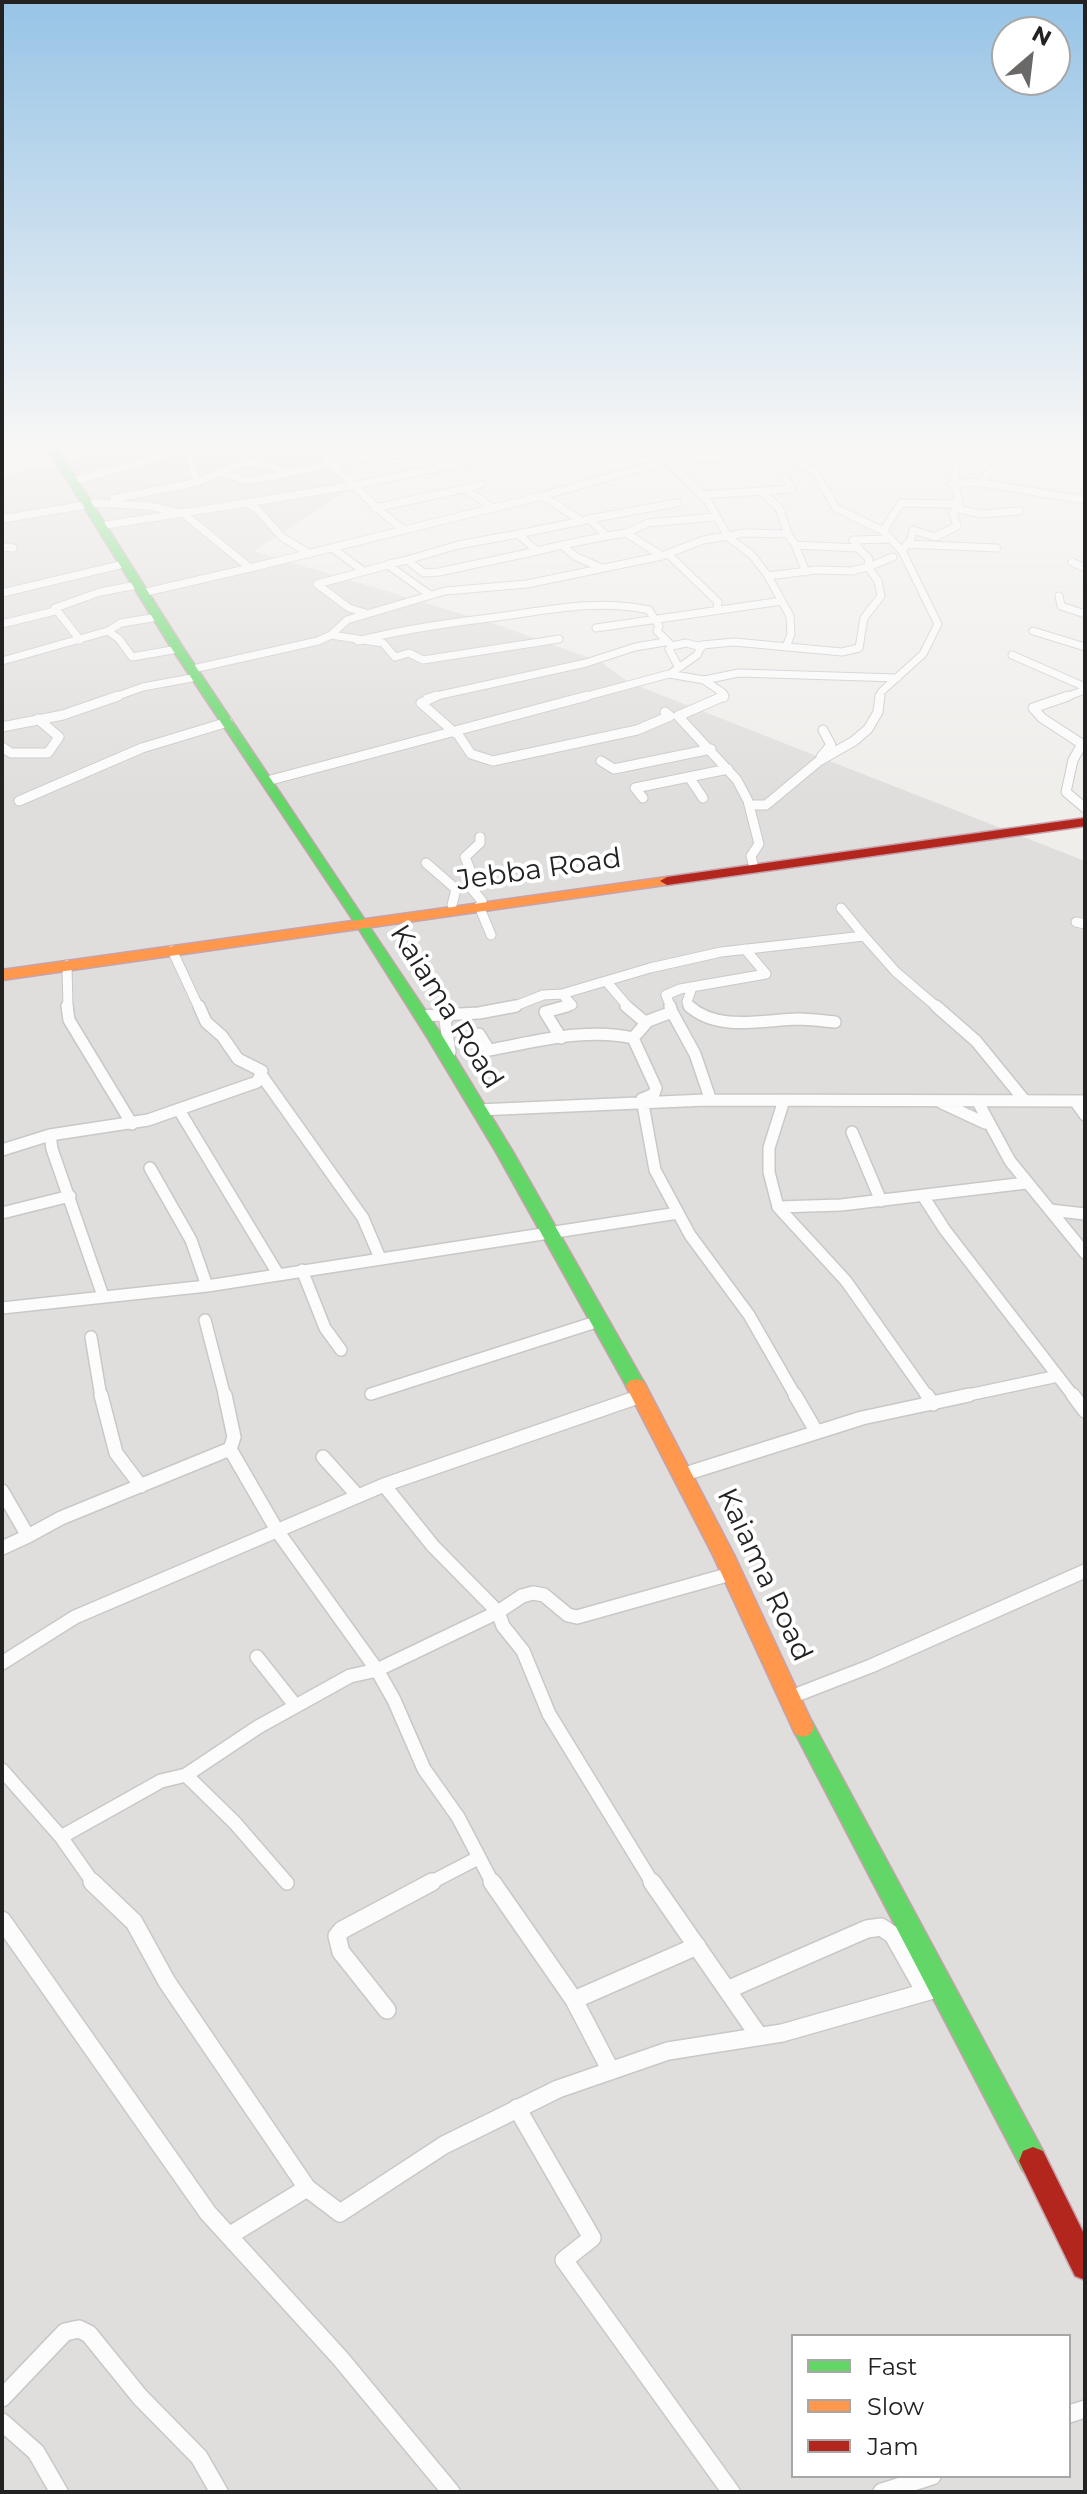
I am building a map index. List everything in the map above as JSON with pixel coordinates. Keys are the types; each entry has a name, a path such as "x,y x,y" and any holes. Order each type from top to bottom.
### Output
{"highway":[{"name":"Kaiama Road","path":"125,565 421,1016 549,1231 685,1474 734,1573 815,1755 932,1990 1020,2133 1085,2266"},
{"name":"Jebba Road","path":"2,972 360,922 452,905 481,904 1085,819"},
{"name":"Jebba Road","path":"2,972 1085,819"}],"street":[{"path":"2,593 118,565"},
{"path":"247,565 250,568"},
{"path":"2,624 55,611 57,606 87,596 261,565"},
{"path":"356,565 362,570"},
{"path":"366,613 349,608 317,584 386,565"},
{"path":"389,565 430,595"},
{"path":"414,565 424,573 470,565"},
{"path":"596,565 602,568"},
{"path":"2,727 63,715 151,685 318,641 331,635 347,620 430,595 455,590 499,588 615,565"},
{"path":"678,565 711,592 718,602 717,610"},
{"path":"760,565 788,609 792,625 786,647"},
{"path":"803,565 806,572"},
{"path":"768,576 852,571 863,565"},
{"path":"665,712 670,716 637,730 493,761 477,759 456,733 421,703 426,698 586,663 635,647 686,643 702,647 734,642 786,647 841,660 859,648 864,618 881,596 878,581 869,565"},
{"path":"752,805 766,805 819,761 868,729 878,712 881,692 915,664 936,633 938,624 908,565"},
{"path":"1059,596 1061,606 1085,614"},
{"path":"596,628 782,601"},
{"path":"358,641 427,626 611,602 649,610 659,626 657,631 668,644 679,668"},
{"path":"347,620 349,608"},
{"path":"55,611 80,640"},
{"path":"2,661 80,640 108,631 121,623 158,617"},
{"path":"108,631 119,639 132,657 178,649"},
{"path":"1033,631 1085,647"},
{"path":"331,635 383,643 395,657 409,653 423,660 559,639"},
{"path":"267,781 669,674 697,655 702,647"},
{"path":"1012,655 1085,688"},
{"path":"839,678 841,660"},
{"path":"669,674 704,680 739,673 897,678"},
{"path":"704,680 723,693 724,698 678,716 728,769 752,805 759,844 751,856 753,864"},
{"path":"1085,688 1033,708 1042,718 1084,745 1073,760 1066,792 1085,808"},
{"path":"2,747 11,753 48,753 59,737 38,719"},
{"path":"19,801 142,748 228,722"},
{"path":"819,761 831,745 823,730"},
{"path":"828,748 841,749"},
{"path":"601,761 614,769 711,749"},
{"path":"643,798 635,788 728,769"},
{"path":"689,777 703,798"},
{"path":"480,837 480,843 465,857 473,877 472,889 481,904 491,935"},
{"path":"426,863 456,889 452,905"},
{"path":"841,908 896,972 976,1041 1025,1101"},
{"path":"421,1016 490,1013 514,1007 540,995 562,994 650,968 745,949 864,936"},
{"path":"710,1098 709,1086 666,995 692,987 766,974 745,949"},
{"path":"172,950 206,1022 222,1036 238,1059 262,1071 262,1076 363,1218 380,1258"},
{"path":"67,965 65,988 69,1020 132,1124"},
{"path":"606,981 620,1001 646,1023"},
{"path":"692,987 687,1002 690,1008 720,1022 801,1019 835,1022"},
{"path":"561,1038 545,1012 572,1005 562,994"},
{"path":"633,1038 646,1023 672,1012"},
{"path":"446,1058 450,1052 445,1021 452,1013"},
{"path":"479,1034 489,1050 561,1038 617,1034 633,1038"},
{"path":"633,1038 656,1088 654,1094 642,1099"},
{"path":"2,1150 50,1135 132,1124 257,1082 262,1076"},
{"path":"642,1099 655,1170 690,1235 749,1315 816,1431"},
{"path":"478,1110 642,1099 1080,1101 1085,1115"},
{"path":"784,1100 769,1148 769,1172 778,1207 846,1281 933,1404"},
{"path":"938,1101 985,1123"},
{"path":"978,1102 985,1123 1026,1183 1085,1253"},
{"path":"179,1110 278,1274"},
{"path":"852,1132 881,1201"},
{"path":"50,1135 52,1149 103,1296"},
{"path":"150,1168 183,1223 204,1267 207,1286"},
{"path":"778,1207 881,1201 1026,1183"},
{"path":"2,1213 70,1196"},
{"path":"923,1196 945,1230 1085,1411"},
{"path":"1050,1210 1085,1214"},
{"path":"2,1308 207,1286 678,1213"},
{"path":"302,1270 325,1328 341,1350"},
{"path":"205,1320 232,1422 234,1437 230,1449 278,1532 377,1670 394,1700 424,1769 458,1817 478,1858 574,2000 611,2071"},
{"path":"371,1394 483,1361 599,1321"},
{"path":"91,1337 96,1377 116,1453 141,1486"},
{"path":"685,1474 862,1418 1058,1376"},
{"path":"2,1663 75,1617 384,1485 641,1396"},
{"path":"2,1548 61,1518 230,1449"},
{"path":"323,1457 358,1496"},
{"path":"384,1485 433,1546 498,1612 503,1626 523,1651 549,1714 590,1777 632,1854 759,2036"},
{"path":"2,1491 28,1536"},
{"path":"791,1697 871,1666 1085,1571"},
{"path":"61,1837 161,1781 186,1775 295,1705 350,1676 377,1670 533,1593 544,1595 568,1615 585,1616 734,1573"},
{"path":"257,1657 295,1705"},
{"path":"2,1770 61,1837 99,1892 134,1922 167,1982 307,2188 340,2213 444,2145 558,2089 668,2051 782,2033 932,1990 893,1935 881,1927 867,1929 727,1990"},
{"path":"186,1775 235,1823 287,1883"},
{"path":"387,2010 341,1952 337,1936 342,1930 478,1858"},
{"path":"2,1920 208,2213 232,2234 258,2269 329,2345 451,2492"},
{"path":"574,2000 697,1946"},
{"path":"517,2108 592,2238 564,2260 731,2492"},
{"path":"232,2234 307,2188"},
{"path":"2,2398 65,2332 79,2329 89,2334 140,2397 199,2457 219,2492"},
{"path":"2,2422 30,2442 59,2492"},
{"path":"882,2492 926,2478"}],"shaded area":[{"path":"2,565 301,565 501,626 601,662 628,682 1085,861 1085,2492 2,2492"}],"traffic: fast":[{"path":"126,565 358,919"},
{"path":"361,924 470,1094 636,1386"},
{"path":"803,1727 1033,2161"}],"traffic: slow":[{"path":"2,975 667,881"},
{"path":"636,1386 723,1555 803,1727"}],"traffic: jam":[{"path":"667,881 1085,822"},
{"path":"1033,2161 1085,2266"}]}
